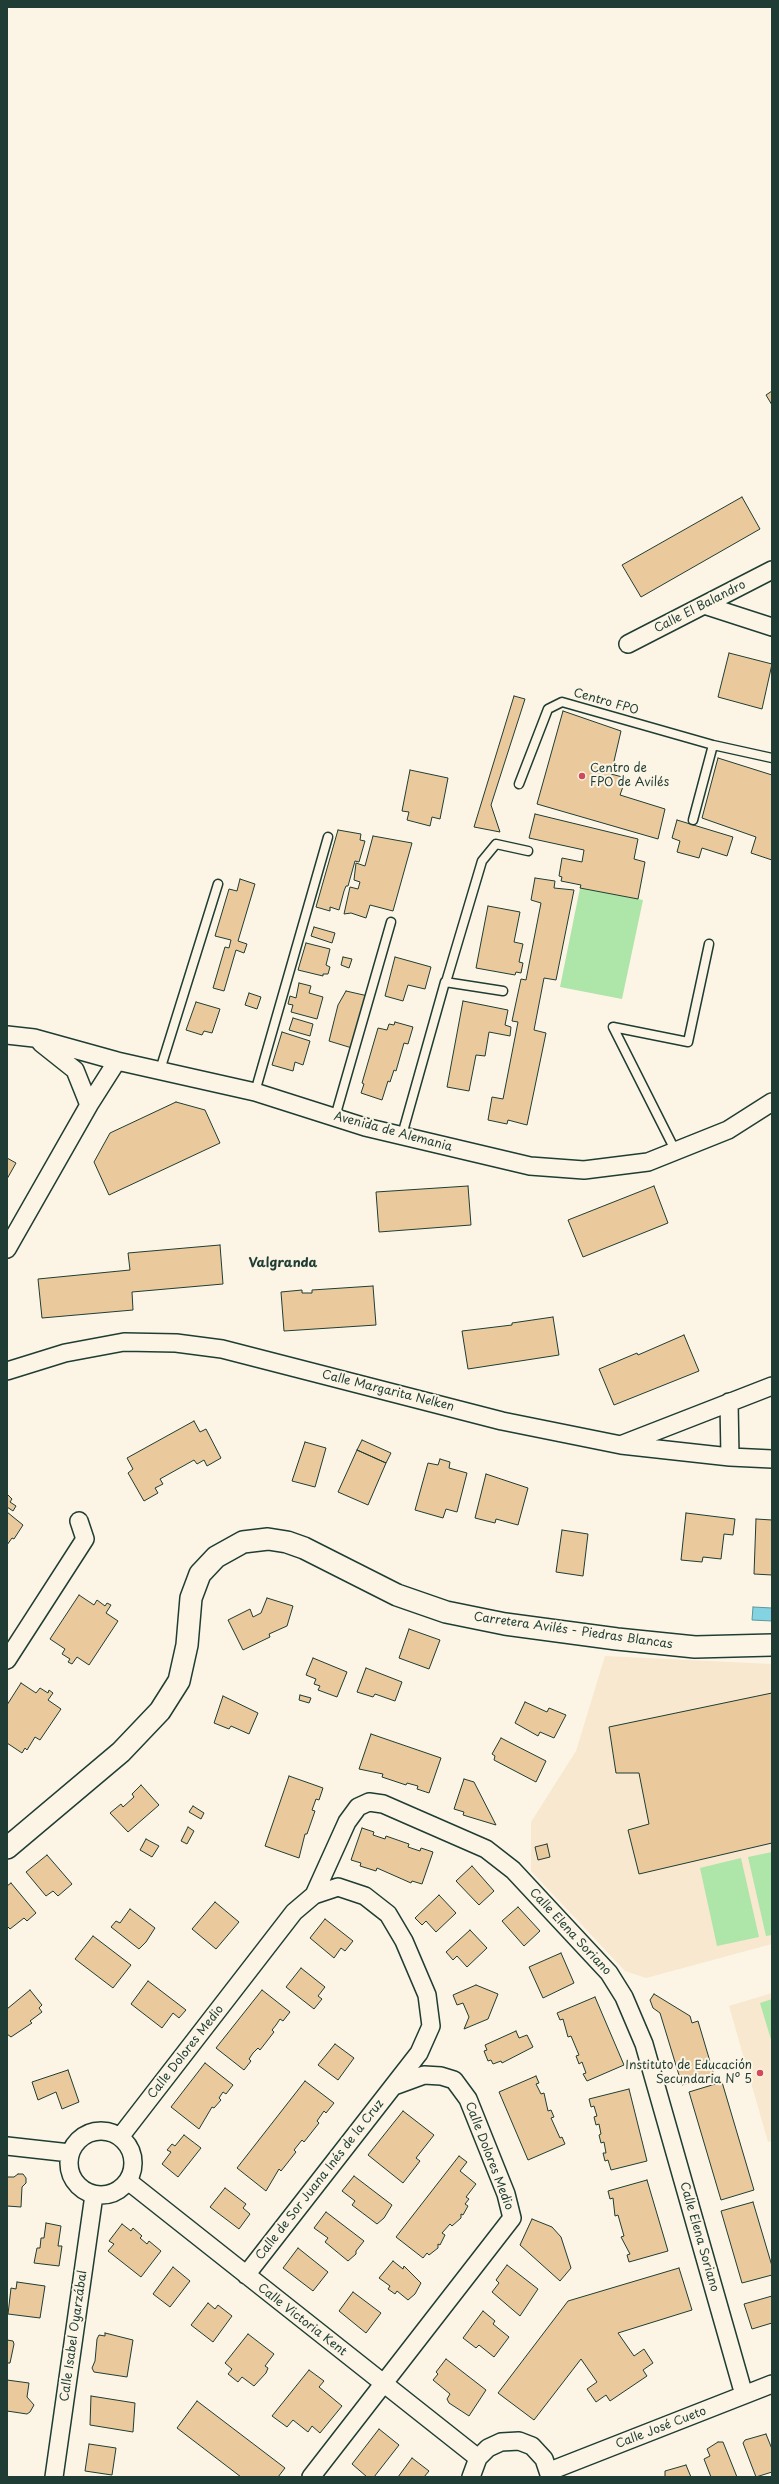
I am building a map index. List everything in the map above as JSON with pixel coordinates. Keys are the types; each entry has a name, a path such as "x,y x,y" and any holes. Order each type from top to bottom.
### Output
{"street":[{"name":"Calle El Balandro","path":"628,644 772,570"},
{"path":"704,605 772,627"},
{"name":"Avenida de Alemania","path":"7,1035 34,1038 117,1061 255,1092 335,1117 530,1166 584,1170 648,1162 728,1130 772,1102"},
{"path":"34,1038 75,1070 89,1105"},
{"path":"7,1249 89,1105 117,1061"},
{"name":"Calle Margarita Nelken","path":"7,1371 65,1353 124,1342 176,1343 222,1349 502,1421 621,1445 730,1457 772,1459"},
{"path":"621,1445 772,1386"},
{"path":"729,1402 730,1457"},
{"path":"7,1660 85,1539 79,1521"},
{"name":"Carretera Avilés - Piedras Blancas","path":"7,1848 121,1752 160,1712 179,1681 187,1645 191,1598 200,1574 216,1557 243,1542 268,1539 287,1542 304,1548 397,1595 446,1612 504,1624 618,1639 695,1647 772,1645"},
{"name":"Calle Elena Soriano","path":"314,1895 347,1822 358,1807 369,1802 383,1804 486,1849 513,1870 610,1973 624,1997 644,2044 744,2395"},
{"name":"Calle Dolores Medio","path":"120,2137 294,1912 314,1895 338,1887 365,1896 388,1914 404,1941 427,1995 430,2026 419,2053 394,2086"},
{"name":"Calle Dolores Medio","path":"383,2383 512,2218 506,2194 468,2099 454,2080 441,2076 424,2075 394,2086"},
{"name":"Calle de Sor Juana Inés de la Cruz","path":"246,2275 394,2086"},
{"path":"102,2131 120,2137 130,2149 133,2160 128,2181 112,2193 94,2195 84,2191 75,2182 70,2172 70,2153 79,2140 88,2133 102,2131"},
{"path":"7,2146 70,2153"},
{"name":"Calle Victoria Kent","path":"128,2181 478,2458"},
{"name":"Calle Isabel Oyarzábal","path":"54,2477 94,2195"},
{"path":"311,2477 383,2383"},
{"name":"Calle José Cueto","path":"478,2458 488,2448 501,2442 519,2442 536,2450 544,2459 550,2474 772,2384"},
{"path":"471,2477 478,2458"}],"lane":[{"name":"Centro FPO","path":"519,784 548,709 562,702 713,745 772,758"},
{"path":"693,820 713,745"},
{"path":"255,1092 328,837"},
{"path":"402,1135 482,861 496,844 528,851"},
{"path":"160,1070 218,884"},
{"path":"335,1117 391,922"},
{"path":"676,1152 613,1027 688,1042 708,944"},
{"path":"446,982 503,991"}],"shaded area":[{"path":"605,1656 772,1664 772,1944 646,1978 625,1971 531,1871 531,1822 576,1751"},
{"name":"Instituto de Educación Secundaria Nº 5","path":"772,1993 772,2141 768,2142 729,2006"}],"green space":[{"path":"580,888 643,900 622,999 560,987"},
{"path":"772,1852 772,1935 766,1936 748,1857"},
{"path":"741,1858 759,1937 717,1946 700,1868"},
{"path":"772,1999 772,2043 760,2003"}],"water":[{"path":"753,1607 772,1608 772,1621 752,1620"}],"building":[{"path":"772,391 772,405 766,395"},
{"path":"742,497 760,529 641,597 622,565"},
{"path":"729,653 772,664 762,709 718,697"},
{"path":"514,696 525,699 491,805 500,832 474,827"},
{"name":"Centro de FPO de Avilés","path":"563,711 621,731 611,774 626,778 620,795 665,809 658,839 537,804"},
{"path":"718,758 772,775 772,860 751,853 756,837 702,818"},
{"path":"410,770 448,778 440,819 432,817 430,826 407,820 409,812 402,811"},
{"path":"535,814 638,839 634,859 645,862 638,899 580,888 581,885 561,881 562,877 559,876 562,858 582,862 584,850 529,838"},
{"path":"677,820 733,837 727,856 702,848 699,858 677,852 680,841 672,838"},
{"path":"338,830 361,834 360,840 365,841 359,862 355,861 339,910 330,907 330,911 316,907"},
{"path":"373,836 412,843 393,911 370,905 366,918 351,913 344,914 350,887 358,889 360,882 354,880 356,863 365,866"},
{"path":"535,878 555,881 554,888 574,890 556,980 544,978 534,1030 546,1033 527,1125 508,1120 507,1124 488,1120 492,1097 503,1099 518,1022 512,1021 521,979 526,980 541,903 531,900"},
{"path":"240,879 255,884 238,941 247,944 244,953 236,950 224,991 213,988 225,947 229,948 231,940 215,936 229,889 237,891"},
{"path":"488,906 520,912 514,942 523,944 519,962 523,963 521,973 516,972 515,975 476,968"},
{"path":"314,927 335,933 332,943 311,936"},
{"path":"306,943 330,949 326,965 330,967 328,974 323,974 323,976 298,970"},
{"path":"343,957 352,959 349,968 341,965"},
{"path":"395,957 431,967 425,989 408,985 403,1001 385,996"},
{"path":"299,983 311,986 309,993 323,997 317,1019 291,1012 293,1005 288,1004 290,996 296,998"},
{"path":"346,991 368,996 352,1048 329,1041 338,1005"},
{"path":"249,993 261,997 257,1009 245,1005"},
{"path":"463,1001 508,1010 505,1025 511,1027 510,1036 489,1032 485,1056 476,1055 469,1091 447,1087"},
{"path":"196,1002 220,1009 212,1033 204,1031 202,1035 186,1030"},
{"path":"293,1018 313,1024 310,1036 289,1030"},
{"path":"395,1022 413,1027 408,1044 404,1043 396,1071 394,1070 390,1082 388,1081 382,1100 361,1093 364,1084 362,1083 378,1028 387,1030 389,1024 394,1025"},
{"path":"282,1032 310,1041 303,1065 295,1062 293,1071 272,1065"},
{"path":"176,1102 205,1110 220,1143 109,1195 94,1162 110,1133"},
{"path":"7,1158 16,1163 7,1179"},
{"path":"468,1186 471,1225 379,1232 376,1192"},
{"path":"654,1186 668,1223 583,1257 568,1220"},
{"path":"220,1245 223,1284 132,1292 133,1310 42,1318 38,1279 130,1270 128,1253"},
{"path":"373,1286 376,1325 284,1331 281,1292 302,1290 302,1293 312,1293 312,1290"},
{"path":"553,1317 559,1355 468,1369 462,1331 512,1325 512,1323"},
{"path":"684,1335 699,1371 614,1405 599,1369 637,1353 638,1355"},
{"path":"194,1421 200,1432 206,1429 221,1458 207,1466 204,1460 197,1464 194,1460 160,1479 163,1484 155,1488 158,1493 144,1501 128,1473 133,1469 127,1458"},
{"path":"362,1440 391,1453 386,1463 357,1450"},
{"path":"305,1442 326,1448 315,1487 292,1481"},
{"path":"357,1450 386,1463 368,1505 338,1492"},
{"path":"440,1459 450,1462 449,1468 467,1473 457,1512 446,1509 443,1518 415,1510 428,1463 438,1465"},
{"path":"486,1474 528,1488 518,1525 496,1519 495,1523 475,1518"},
{"path":"7,1494 12,1499 10,1502 16,1506 13,1511 7,1507"},
{"path":"7,1512 23,1525 14,1539 12,1538 7,1545"},
{"path":"686,1513 735,1519 733,1535 724,1534 721,1559 703,1557 702,1562 681,1560"},
{"path":"756,1519 772,1520 772,1575 754,1574"},
{"path":"562,1530 588,1534 583,1576 556,1572"},
{"path":"79,1595 94,1605 97,1600 105,1606 107,1603 111,1605 106,1613 118,1621 89,1665 77,1657 72,1664 68,1662 70,1659 62,1654 65,1649 50,1639"},
{"path":"267,1598 293,1606 287,1626 269,1634 270,1637 243,1650 228,1620 250,1609 253,1617 261,1613"},
{"path":"409,1629 440,1640 429,1669 399,1658"},
{"path":"313,1658 347,1672 337,1697 318,1690 320,1686 314,1684 316,1679 306,1675"},
{"path":"366,1668 402,1682 395,1701 375,1694 373,1697 357,1692"},
{"path":"21,1683 36,1693 40,1688 48,1693 49,1690 53,1693 48,1700 61,1709 40,1740 35,1737 27,1750 25,1748 22,1753 7,1743 7,1705"},
{"path":"772,1693 772,1843 639,1874 628,1830 649,1824 639,1773 616,1773 609,1727"},
{"path":"300,1695 311,1698 309,1703 299,1700"},
{"path":"223,1696 258,1713 249,1734 231,1726 229,1729 214,1723"},
{"path":"525,1702 547,1712 549,1708 566,1715 554,1738 540,1732 538,1736 515,1723"},
{"path":"371,1734 441,1758 429,1793 417,1789 418,1786 407,1783 406,1785 382,1777 383,1774 359,1769"},
{"path":"501,1738 546,1761 536,1782 494,1760 495,1756 492,1754"},
{"path":"289,1776 323,1788 319,1800 316,1799 312,1810 315,1811 307,1834 305,1834 299,1858 265,1846"},
{"path":"464,1779 474,1782 496,1825 463,1815 464,1812 454,1809"},
{"path":"141,1785 159,1805 128,1832 110,1813 121,1804 123,1807 134,1797 132,1794"},
{"path":"193,1806 204,1813 201,1819 189,1812"},
{"path":"188,1827 194,1831 187,1844 181,1841"},
{"path":"362,1828 374,1832 373,1835 385,1839 386,1836 409,1844 408,1847 420,1851 421,1848 433,1852 422,1884 412,1881 411,1883 377,1868 376,1871 360,1866 361,1863 351,1860"},
{"path":"146,1839 159,1846 152,1857 140,1850"},
{"path":"547,1844 550,1857 538,1860 535,1847"},
{"path":"47,1855 72,1884 58,1896 53,1891 46,1896 26,1872"},
{"path":"472,1866 494,1891 479,1905 456,1881"},
{"path":"11,1883 36,1913 27,1921 24,1918 10,1929 7,1926 7,1886"},
{"path":"439,1895 456,1913 436,1932 426,1921 422,1925 415,1918"},
{"path":"215,1902 239,1922 216,1949 192,1929"},
{"path":"518,1907 540,1931 524,1946 502,1921"},
{"path":"130,1909 155,1928 146,1942 139,1949 111,1927 116,1921 120,1923"},
{"path":"325,1919 353,1941 345,1951 341,1948 334,1958 310,1938"},
{"path":"470,1930 487,1948 467,1967 457,1956 453,1960 446,1952"},
{"path":"93,1936 131,1965 113,1988 75,1959"},
{"path":"561,1953 574,1983 543,1998 529,1967"},
{"path":"301,1968 325,1987 318,1996 322,1999 314,2009 286,1987"},
{"path":"148,1981 186,2010 179,2018 173,2013 162,2028 131,2004"},
{"path":"476,1985 498,1994 488,2019 464,2029 469,2017 463,2003 457,2005 453,1995"},
{"path":"30,1990 42,2005 39,2008 42,2012 30,2021 32,2023 11,2037 7,2034 7,2009"},
{"path":"262,1990 290,2012 283,2021 280,2019 272,2030 274,2032 260,2050 258,2048 253,2053 249,2059 251,2061 244,2070 216,2048"},
{"path":"654,1994 690,2016 692,2023 698,2021 714,2075 682,2085 660,2013 653,2008 650,2000"},
{"path":"595,1997 624,2065 587,2081 583,2074 586,2073 582,2062 579,2064 576,2056 579,2055 571,2036 568,2037 563,2019 560,2020 557,2013"},
{"path":"516,2031 519,2038 527,2035 533,2047 502,2063 501,2061 493,2064 491,2060 488,2061 484,2051 487,2050 485,2045"},
{"path":"335,2044 354,2058 338,2080 318,2065"},
{"path":"205,2063 233,2085 226,2094 223,2092 219,2098 221,2100 214,2108 212,2107 199,2129 171,2107"},
{"path":"68,2070 79,2102 62,2109 56,2092 38,2100 32,2082"},
{"path":"536,2076 539,2083 536,2084 541,2094 544,2093 548,2111 551,2110 554,2117 551,2118 560,2138 562,2137 565,2144 528,2160 499,2092"},
{"path":"305,2081 334,2103 326,2113 324,2111 317,2121 319,2123 304,2142 302,2140 294,2150 296,2152 281,2171 279,2169 266,2191 237,2168"},
{"path":"722,2082 754,2190 721,2200 689,2092"},
{"path":"629,2089 647,2161 611,2170 608,2160 605,2161 603,2153 606,2153 604,2142 601,2143 599,2124 596,2125 594,2117 597,2116 594,2106 591,2107 589,2099"},
{"path":"403,2111 434,2135 416,2158 420,2161 403,2183 368,2155"},
{"path":"184,2135 201,2148 178,2177 162,2164 171,2152 167,2150 172,2144 175,2146"},
{"path":"459,2156 467,2162 460,2171 476,2184 466,2197 469,2199 465,2204 468,2206 463,2215 461,2214 461,2218 452,2226 450,2224 442,2233 445,2235 440,2245 438,2244 438,2248 429,2255 427,2253 423,2258 396,2237"},
{"path":"18,2174 23,2174 26,2178 26,2183 22,2187 21,2207 7,2206 7,2177 14,2177"},
{"path":"354,2176 392,2205 384,2218 377,2224 352,2205 355,2201 342,2191"},
{"path":"647,2180 668,2251 629,2262 627,2255 630,2254 621,2237 624,2236 618,2215 615,2216 613,2198 610,2199 608,2191"},
{"path":"225,2188 246,2204 243,2208 250,2214 239,2229 210,2207"},
{"path":"753,2202 772,2266 772,2275 742,2283 721,2211"},
{"path":"326,2212 364,2241 356,2251 356,2254 348,2261 325,2242 328,2238 314,2228"},
{"path":"532,2219 552,2227 561,2237 571,2268 560,2281 520,2245"},
{"path":"46,2223 61,2226 58,2246 62,2246 59,2266 34,2263 37,2248 40,2248 41,2238 44,2238"},
{"path":"122,2224 131,2231 133,2228 142,2236 140,2238 147,2244 149,2241 161,2251 141,2277 108,2251 114,2244 109,2241"},
{"path":"298,2248 328,2272 313,2291 283,2268"},
{"path":"393,2261 403,2269 404,2266 421,2283 415,2294 408,2300 397,2291 395,2294 388,2289 390,2286 379,2278"},
{"path":"507,2265 538,2289 520,2316 492,2292 499,2283 496,2280"},
{"path":"173,2267 190,2281 170,2307 153,2294"},
{"path":"679,2268 692,2310 618,2333 634,2356 644,2349 653,2363 643,2370 647,2376 610,2401 606,2395 596,2402 587,2389 597,2382 581,2359 534,2420 498,2393 568,2301"},
{"path":"17,2282 45,2286 40,2318 8,2314 11,2288 16,2289"},
{"path":"353,2292 381,2313 366,2333 339,2311"},
{"path":"772,2296 772,2323 752,2329 744,2304"},
{"path":"208,2303 215,2309 218,2305 232,2316 213,2342 191,2325"},
{"path":"483,2311 495,2321 493,2324 509,2337 494,2357 479,2345 476,2348 463,2338"},
{"path":"105,2333 133,2340 127,2377 94,2372 92,2368 95,2361 97,2339 99,2335 105,2336"},
{"path":"248,2334 274,2354 265,2366 268,2368 266,2373 254,2386 242,2377 238,2382 228,2374 232,2369 225,2363"},
{"path":"7,2340 13,2341 14,2344 10,2363 7,2363"},
{"path":"446,2359 486,2390 469,2416 449,2403 447,2399 450,2394 433,2380 438,2374 436,2372"},
{"path":"309,2370 324,2381 319,2387 342,2406 320,2433 312,2426 308,2432 293,2420 287,2427 272,2416"},
{"path":"7,2380 29,2383 27,2397 34,2405 27,2414 7,2411"},
{"path":"91,2396 135,2403 133,2432 90,2425"},
{"path":"197,2401 285,2468 278,2477 241,2477 177,2428"},
{"path":"379,2429 399,2445 374,2477 367,2477 352,2464"},
{"path":"766,2434 772,2449 772,2472 756,2477 743,2443 745,2440"},
{"path":"718,2442 723,2442 737,2477 711,2477 704,2459 710,2456 707,2449"},
{"path":"89,2444 116,2448 112,2475 85,2471"},
{"path":"412,2458 429,2471 424,2477 398,2477"},
{"path":"686,2465 691,2477 665,2477 665,2471"}],"place":[{"name":"Centro de FPO de Avilés","path":"582,776"},
{"name":"Instituto de Educación Secundaria Nº 5","path":"760,2073"}],"district":[{"name":"Valgranda","path":"283,1263"}]}
